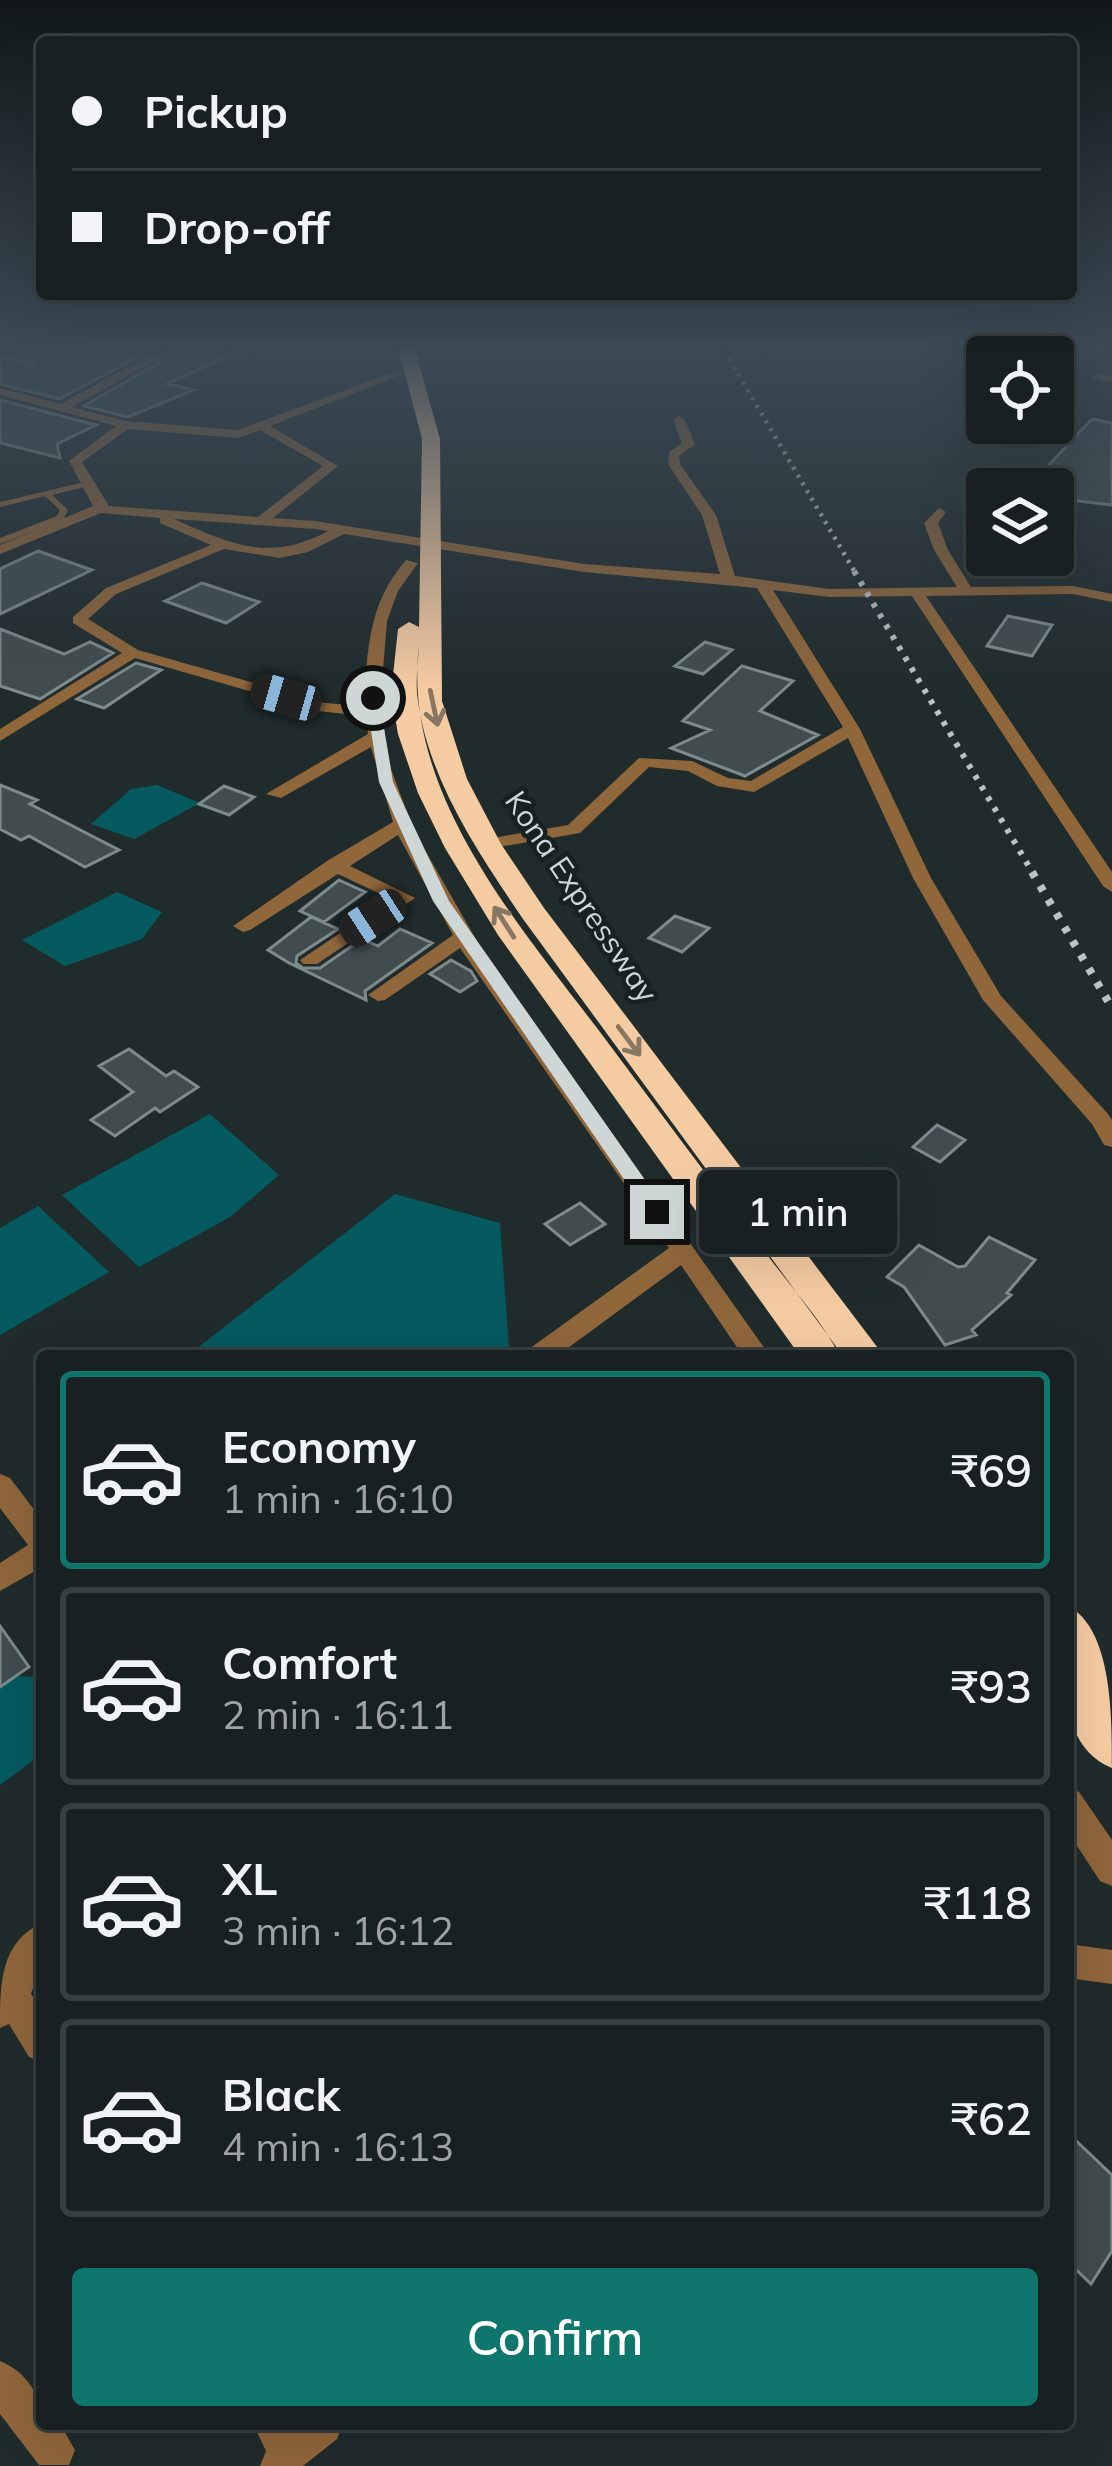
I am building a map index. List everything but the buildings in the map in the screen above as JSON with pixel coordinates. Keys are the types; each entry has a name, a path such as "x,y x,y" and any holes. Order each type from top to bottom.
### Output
{"highway":[{"name":"Kona Expressway","path":"417,458 418,549 430,701 454,779 487,844 533,913 861,1350"},
{"name":"Kona Expressway","path":"429,458 403,700 427,786 508,929 817,1350"},
{"path":"1074,1634 1112,1684"},
{"path":"1074,1691 1112,1744"}],"street":[{"path":"78,458 85,484 101,508"},
{"path":"263,519 332,466 318,458"},
{"path":"673,458 709,515 729,581"},
{"path":"0,545 101,508 263,519 342,529 418,549 829,593 1073,590 1112,598"},
{"path":"146,512 222,545 298,551 342,529"},
{"path":"939,512 931,523 940,550 968,593"},
{"path":"222,545 111,591 78,620 134,653 324,708 374,712"},
{"path":"418,549 392,583 381,611 372,661 376,737 386,782 441,901 754,1350"},
{"path":"763,586 853,729 922,878 993,1000 1100,1119 1112,1139"},
{"path":"918,595 1112,886"},
{"path":"0,736 134,653"},
{"path":"0,717 20,724"},
{"path":"487,844 574,829 645,763 692,766 722,782 754,787 853,729"},
{"path":"275,794 376,737"},
{"path":"243,926 404,824"},
{"path":"310,960 405,898 334,865"},
{"path":"378,995 464,936"},
{"path":"546,1350 683,1250"},
{"path":"0,1486 36,1534"},
{"path":"0,1578 36,1556"},
{"path":"1074,1812 1112,1870"},
{"path":"36,1944 22,1955 7,2004 36,2037"},
{"path":"1074,1962 1112,1967"},
{"path":"0,2381 36,2427"},
{"path":"38,2430 54,2450"}],"lane":[{"path":"0,505 29,494 49,497 85,484"},
{"path":"0,545 60,518 64,511 49,497"}],"water":[{"path":"157,785 200,803 134,839 91,824 131,789"},
{"path":"117,892 162,912 142,939 65,966 22,940"},
{"path":"210,1114 279,1175 230,1217 139,1267 62,1195"},
{"path":"395,1194 500,1223 509,1348 505,1350 195,1350"},
{"path":"38,1206 109,1272 0,1335 0,1228"},
{"path":"0,1675 34,1677 36,1758 0,1785"}],"railway":[{"path":"788,458 856,574"},
{"path":"854,571 1034,875"},
{"path":"1032,872 1112,1008"}],"route":[{"path":"373,698 386,782 441,901 657,1212"}]}
